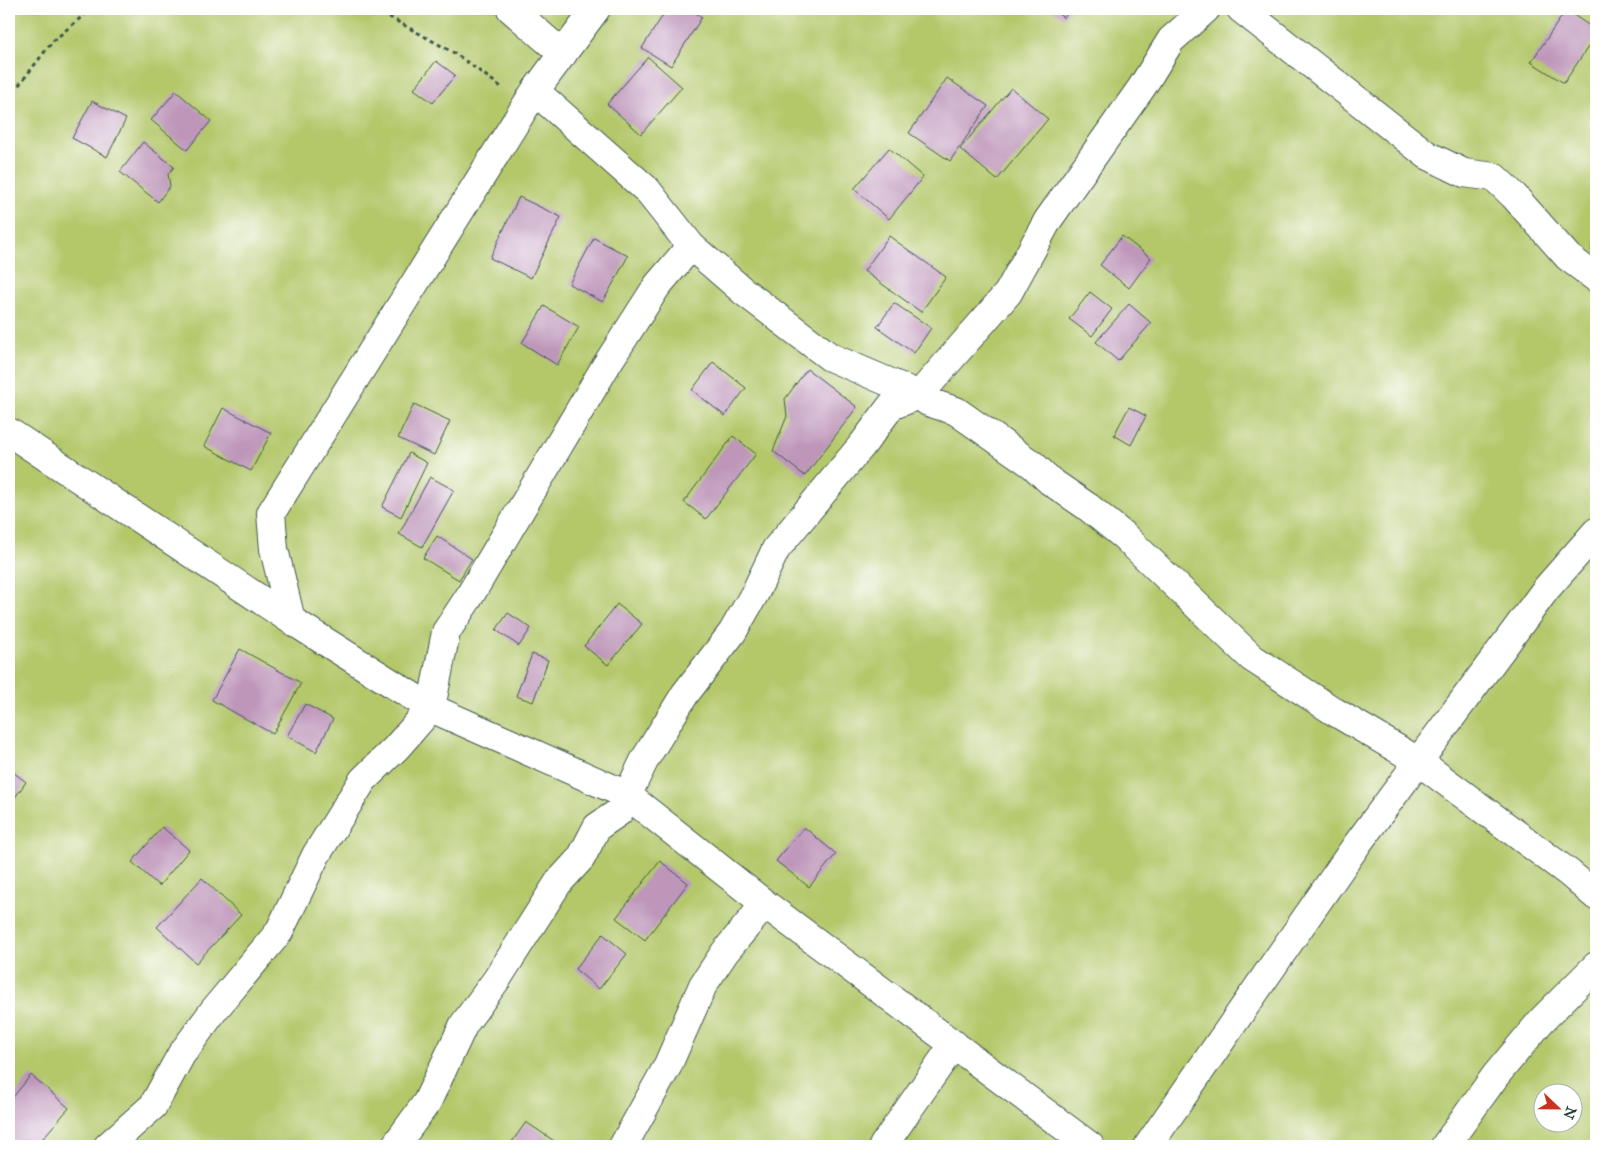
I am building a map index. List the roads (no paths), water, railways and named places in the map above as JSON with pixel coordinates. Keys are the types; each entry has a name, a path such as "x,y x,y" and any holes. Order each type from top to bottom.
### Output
{"street":[{"path":"511,9 563,54"},
{"path":"291,620 274,549 271,513 531,98 596,9"},
{"path":"395,1146 427,1102 464,1024 497,979 558,883 581,858 597,827 618,812 645,759 685,694 732,633 755,593 776,549 863,444 891,406 919,395 1008,293 1048,220 1142,87 1172,40 1206,9"},
{"path":"1241,9 1426,155 1464,173 1494,177 1514,196 1568,257 1596,278"},
{"path":"531,98 647,190 691,246 743,291 830,357 919,395 928,402 956,411 1033,465 1050,481 1088,507 1124,536 1252,658 1335,712 1418,761 1569,873 1596,896"},
{"path":"108,1146 153,1106 181,1055 214,1010 279,932 316,855 363,780 396,748 431,708 446,632 469,597 607,364 657,286 691,246"},
{"path":"9,432 291,620 431,708 627,795 765,904 1090,1146"},
{"path":"1148,1146 1358,843 1546,589 1596,532"},
{"path":"622,1146 667,1067 702,985 725,952 765,904"},
{"path":"1445,1146 1496,1075 1542,1020 1596,966"},
{"path":"883,1146 954,1044"}]}
